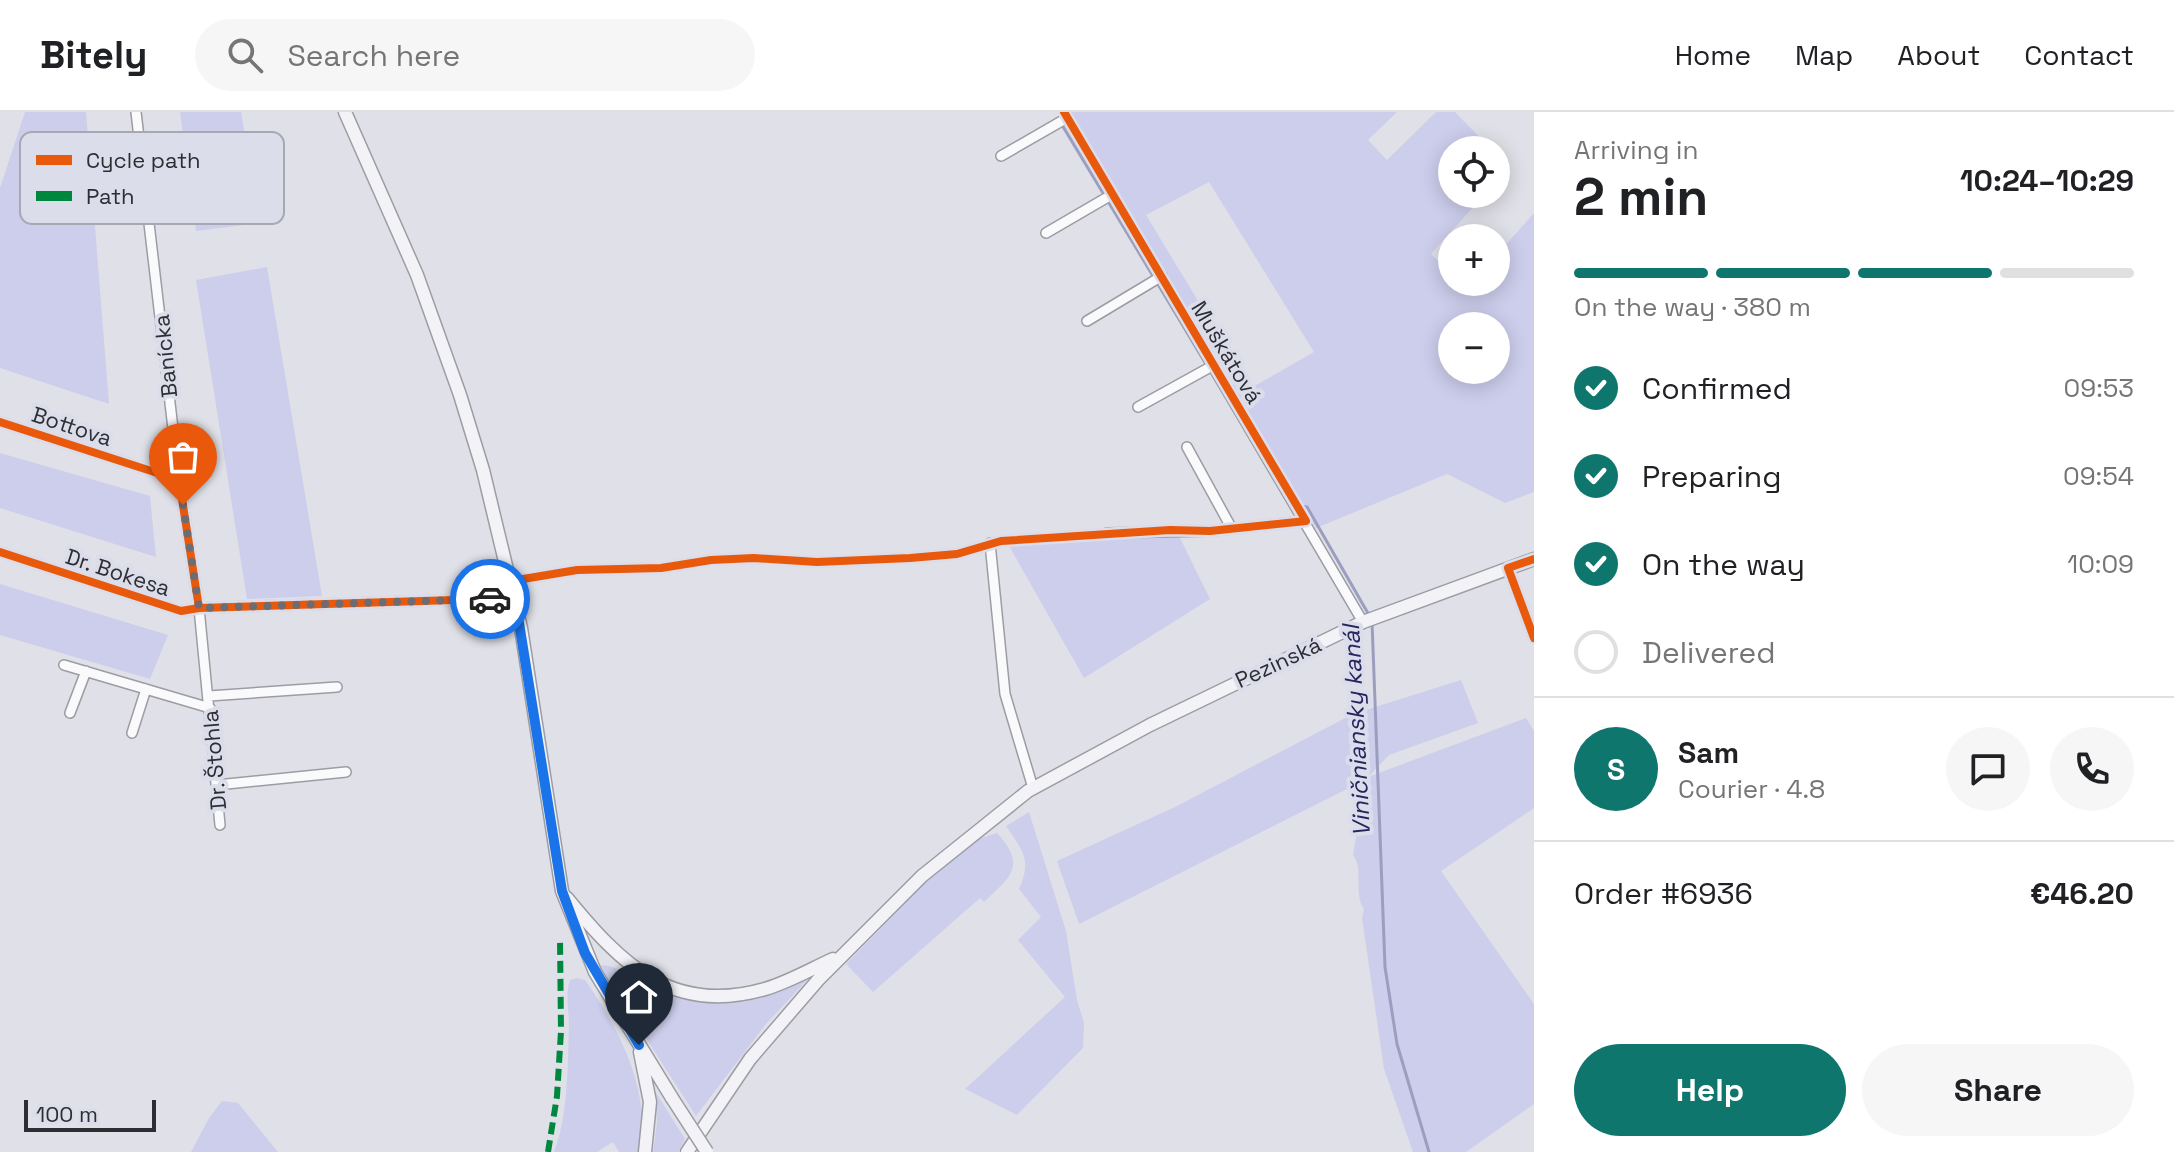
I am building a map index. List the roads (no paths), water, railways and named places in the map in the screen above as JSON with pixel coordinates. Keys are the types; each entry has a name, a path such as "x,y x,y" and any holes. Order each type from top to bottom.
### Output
{"main road":[{"path":"345,112 417,275 452,370 483,470 515,598 562,891 585,953 707,1152"},
{"name":"Pezinská","path":"687,1152 765,1039 844,954 922,876 1033,788 1176,712 1369,620 1534,559"},
{"path":"562,891 622,960 646,977 685,991 717,995 764,989 844,954"},
{"path":"639,1045 650,1102 645,1152"}],"street":[{"name":"Banícka","path":"136,112 138,132"},
{"name":"Muškátová","path":"1001,156 1067,118 1306,521 1369,620"},
{"path":"1046,233 1113,194"},
{"name":"Banícka","path":"149,224 179,480 209,696"},
{"path":"1087,321 1162,276"},
{"name":"Muškátová","path":"1138,407 1214,365"},
{"name":"Bottova","path":"0,422 179,480"},
{"path":"1187,447 1232,529"},
{"path":"1107,533 1210,531 1306,521"},
{"path":"990,543 1005,694 1033,788"},
{"name":"Dr. Bokesa","path":"0,552 181,611 515,598"},
{"path":"1508,568 1534,638"},
{"path":"64,665 210,708"},
{"path":"70,713 86,671"},
{"path":"209,696 337,687"},
{"path":"132,733 146,689"},
{"name":"Dr. Štohla","path":"209,696 220,825"},
{"path":"217,785 346,772"}],"waterway":[{"name":"Viničniansky kanál","path":"1062,125 1291,505"},
{"name":"Viničniansky kanál","path":"1299,506 1307,507 1369,615"},
{"name":"Viničniansky kanál","path":"1372,622 1385,967 1397,1044 1429,1152"}]}
